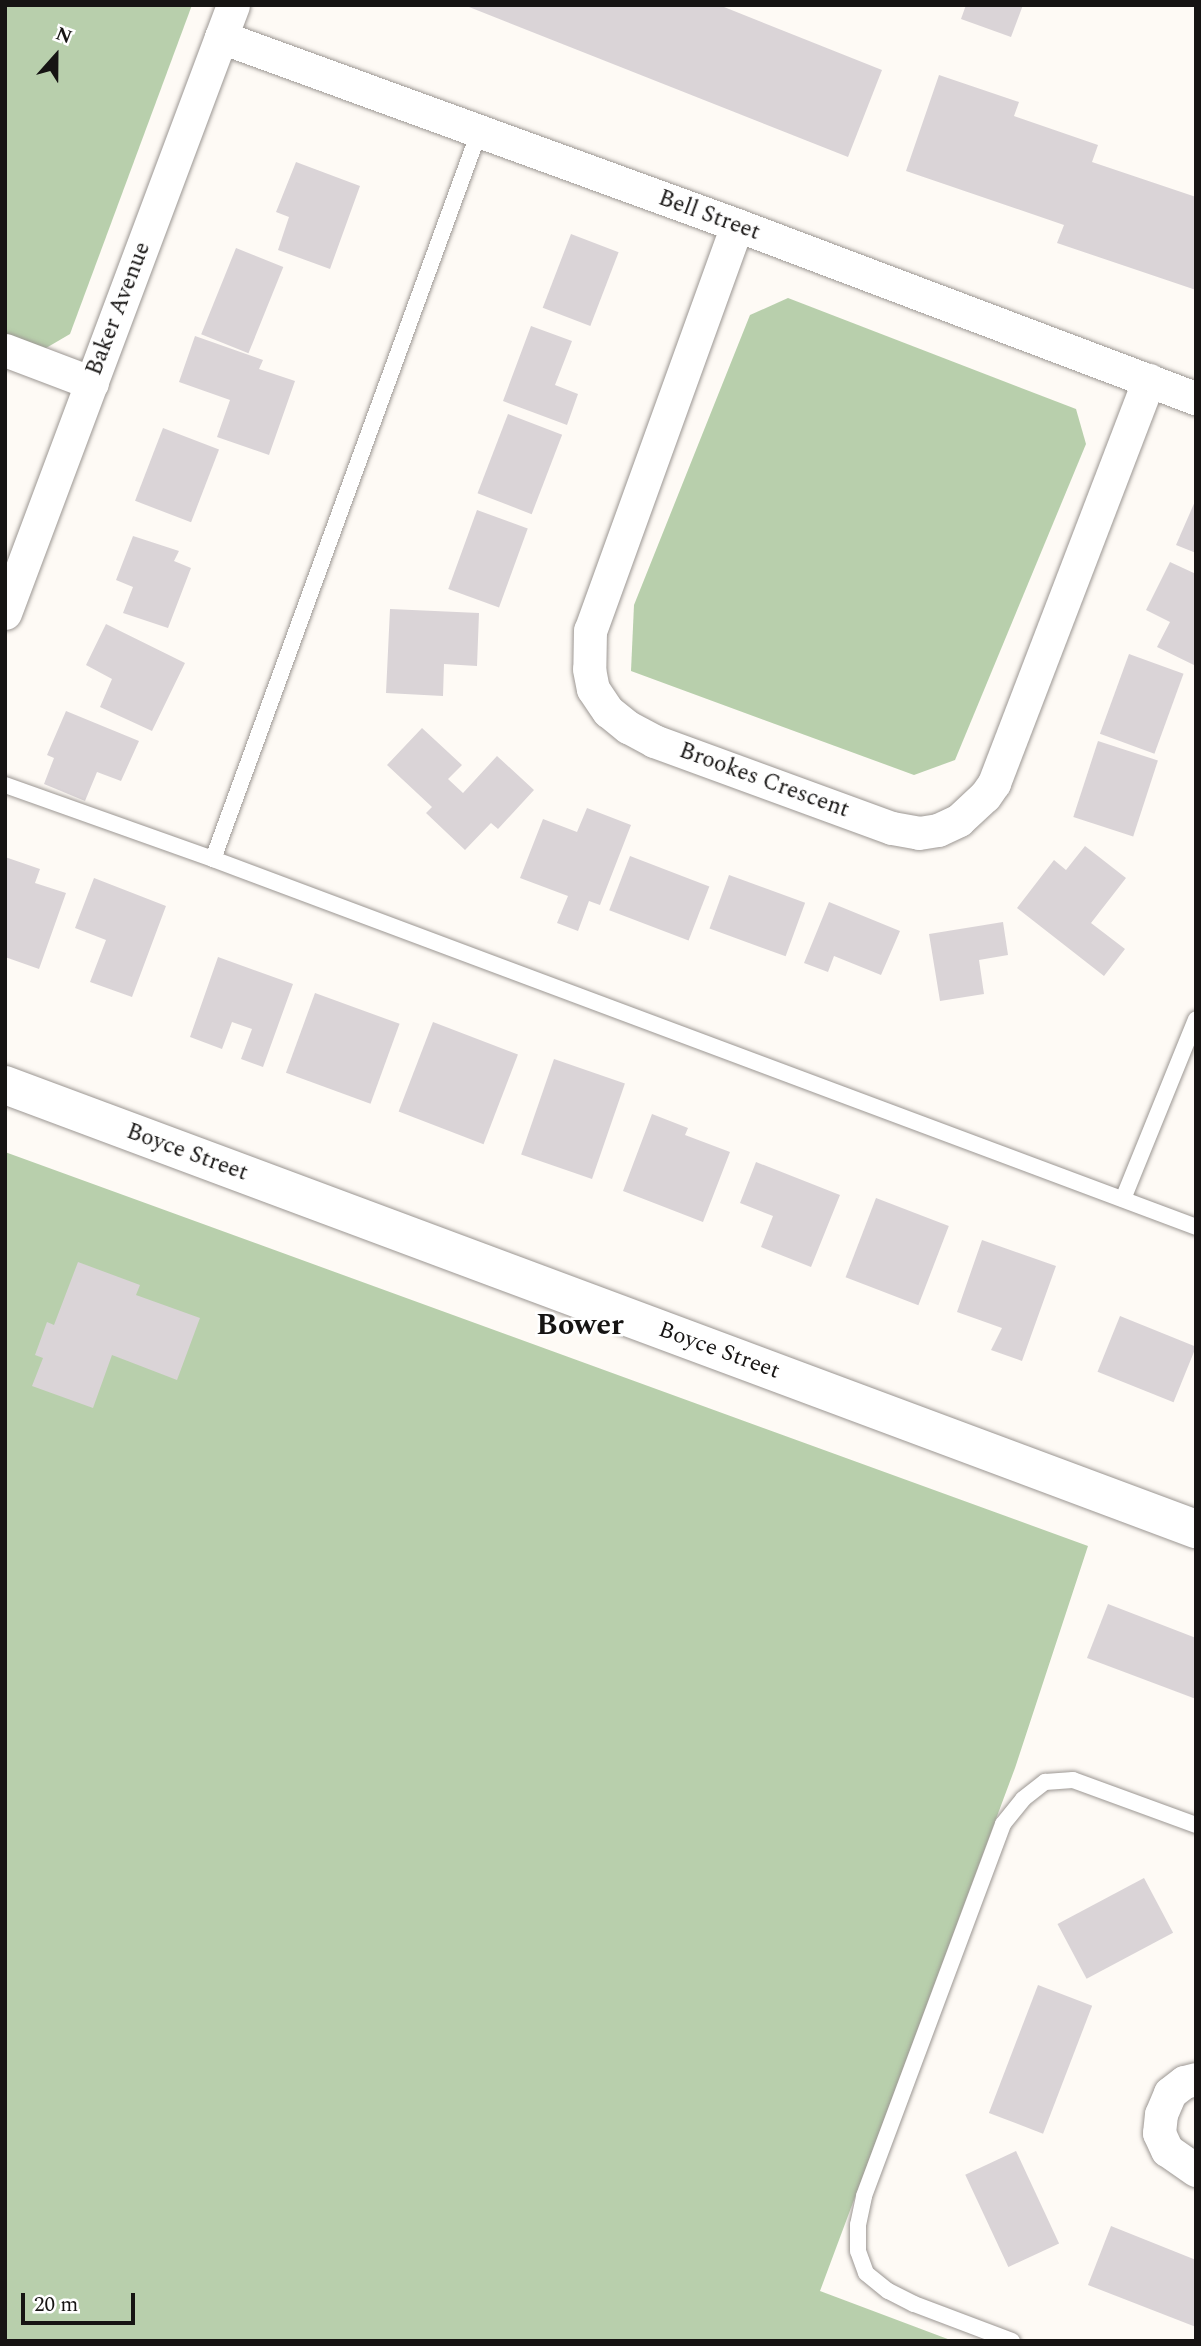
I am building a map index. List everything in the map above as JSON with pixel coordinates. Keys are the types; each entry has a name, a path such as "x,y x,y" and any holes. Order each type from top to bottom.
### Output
{"street":[{"name":"Baker Avenue","path":"5,613 233,5"},
{"name":"Bell Street","path":"221,37 737,225 1196,398"},
{"name":"Brookes Crescent","path":"737,225 590,630 589,669 593,689 608,711 628,727 654,741 892,828 919,833 938,830 958,820 985,796 993,783 1149,380"},
{"path":"5,350 92,383"},
{"name":"Boyce Street","path":"5,1085 1196,1529"},
{"path":"1196,2079 1184,2082 1170,2093 1161,2114 1159,2133 1167,2150 1185,2166 1196,2170"}],"lane":[{"path":"213,859 479,132"},
{"path":"5,785 213,859 1196,1227"},
{"path":"1123,1199 1196,1020"},
{"path":"1012,2341 914,2304 888,2291 866,2273 858,2251 858,2225 864,2196 1003,1824 1023,1799 1045,1782 1073,1780 1196,1825"}],"green space":[{"path":"5,5 192,5 70,334 29,358 5,349"},
{"path":"788,298 1076,409 1086,444 955,760 914,775 631,671 634,605 750,315"},
{"path":"5,1152 1088,1546 1015,1768 820,2291 953,2341 5,2341"}],"building":[{"path":"464,5 719,5 882,70 848,157"},
{"path":"966,5 1023,5 1011,37 961,19"},
{"path":"939,75 1019,102 1014,116 1098,145 1092,162 1196,197 1196,290 1057,243 1064,225 906,171"},
{"path":"296,162 360,186 330,269 278,250 289,217 276,212"},
{"path":"571,234 619,252 590,326 543,308"},
{"path":"236,248 283,267 248,353 201,334"},
{"path":"531,326 572,341 555,385 578,394 567,425 503,401"},
{"path":"195,336 263,360 259,369 295,381 269,455 217,437 230,400 179,382"},
{"path":"508,414 562,435 532,514 478,493"},
{"path":"163,428 219,450 191,522 135,501"},
{"path":"1196,499 1196,553 1176,545"},
{"path":"477,510 528,528 499,607 448,589"},
{"path":"133,536 179,551 174,561 191,568 168,628 123,613 133,587 116,580"},
{"path":"1170,562 1196,574 1196,666 1157,647 1170,622 1146,610"},
{"path":"390,609 479,613 477,666 444,664 443,696 386,693"},
{"path":"106,624 185,663 152,731 100,707 112,679 86,665"},
{"path":"1129,654 1184,674 1154,754 1100,734"},
{"path":"66,711 139,741 121,781 97,772 85,801 44,784 54,758 47,755"},
{"path":"422,728 462,765 448,779 463,793 497,756 534,790 498,829 491,823 465,850 426,813 432,807 387,765"},
{"path":"1098,741 1158,760 1133,837 1073,817"},
{"path":"587,808 631,825 600,905 589,901 578,931 557,923 568,896 520,878 543,819 577,832"},
{"path":"1085,846 1126,878 1091,923 1125,949 1104,976 1017,908 1054,860 1066,870"},
{"path":"630,856 709,886 689,941 609,910"},
{"path":"5,857 40,869 35,883 66,893 39,969 5,957"},
{"path":"729,875 805,903 786,956 710,929"},
{"path":"94,878 166,906 132,997 90,982 106,940 75,928"},
{"path":"829,902 900,931 881,975 834,956 828,972 804,963"},
{"path":"1003,922 1008,955 979,960 984,994 940,1001 929,934"},
{"path":"218,957 293,984 263,1067 241,1059 252,1029 232,1022 222,1049 190,1037"},
{"path":"315,993 400,1024 371,1104 286,1073"},
{"path":"433,1022 518,1055 484,1144 399,1112"},
{"path":"554,1059 625,1083 592,1179 521,1154"},
{"path":"652,1114 688,1128 685,1135 730,1152 703,1222 623,1191"},
{"path":"756,1162 840,1195 811,1267 761,1247 773,1216 740,1203"},
{"path":"876,1198 949,1226 918,1305 846,1277"},
{"path":"982,1240 1056,1266 1022,1361 991,1350 1002,1328 957,1312"},
{"path":"78,1262 140,1285 136,1295 200,1318 177,1380 112,1355 93,1408 32,1386 43,1358 35,1355 47,1322 54,1325"},
{"path":"1120,1316 1196,1347 1174,1402 1098,1372"},
{"path":"1108,1604 1196,1638 1196,1699 1087,1658"},
{"path":"1144,1878 1173,1933 1087,1979 1057,1924"},
{"path":"1038,1985 1092,2006 1043,2134 989,2113"},
{"path":"1016,2151 1059,2243 1008,2267 965,2175"},
{"path":"1111,2226 1196,2260 1196,2327 1088,2285"}],"district":[{"name":"Bower","path":"580,1325"}]}
